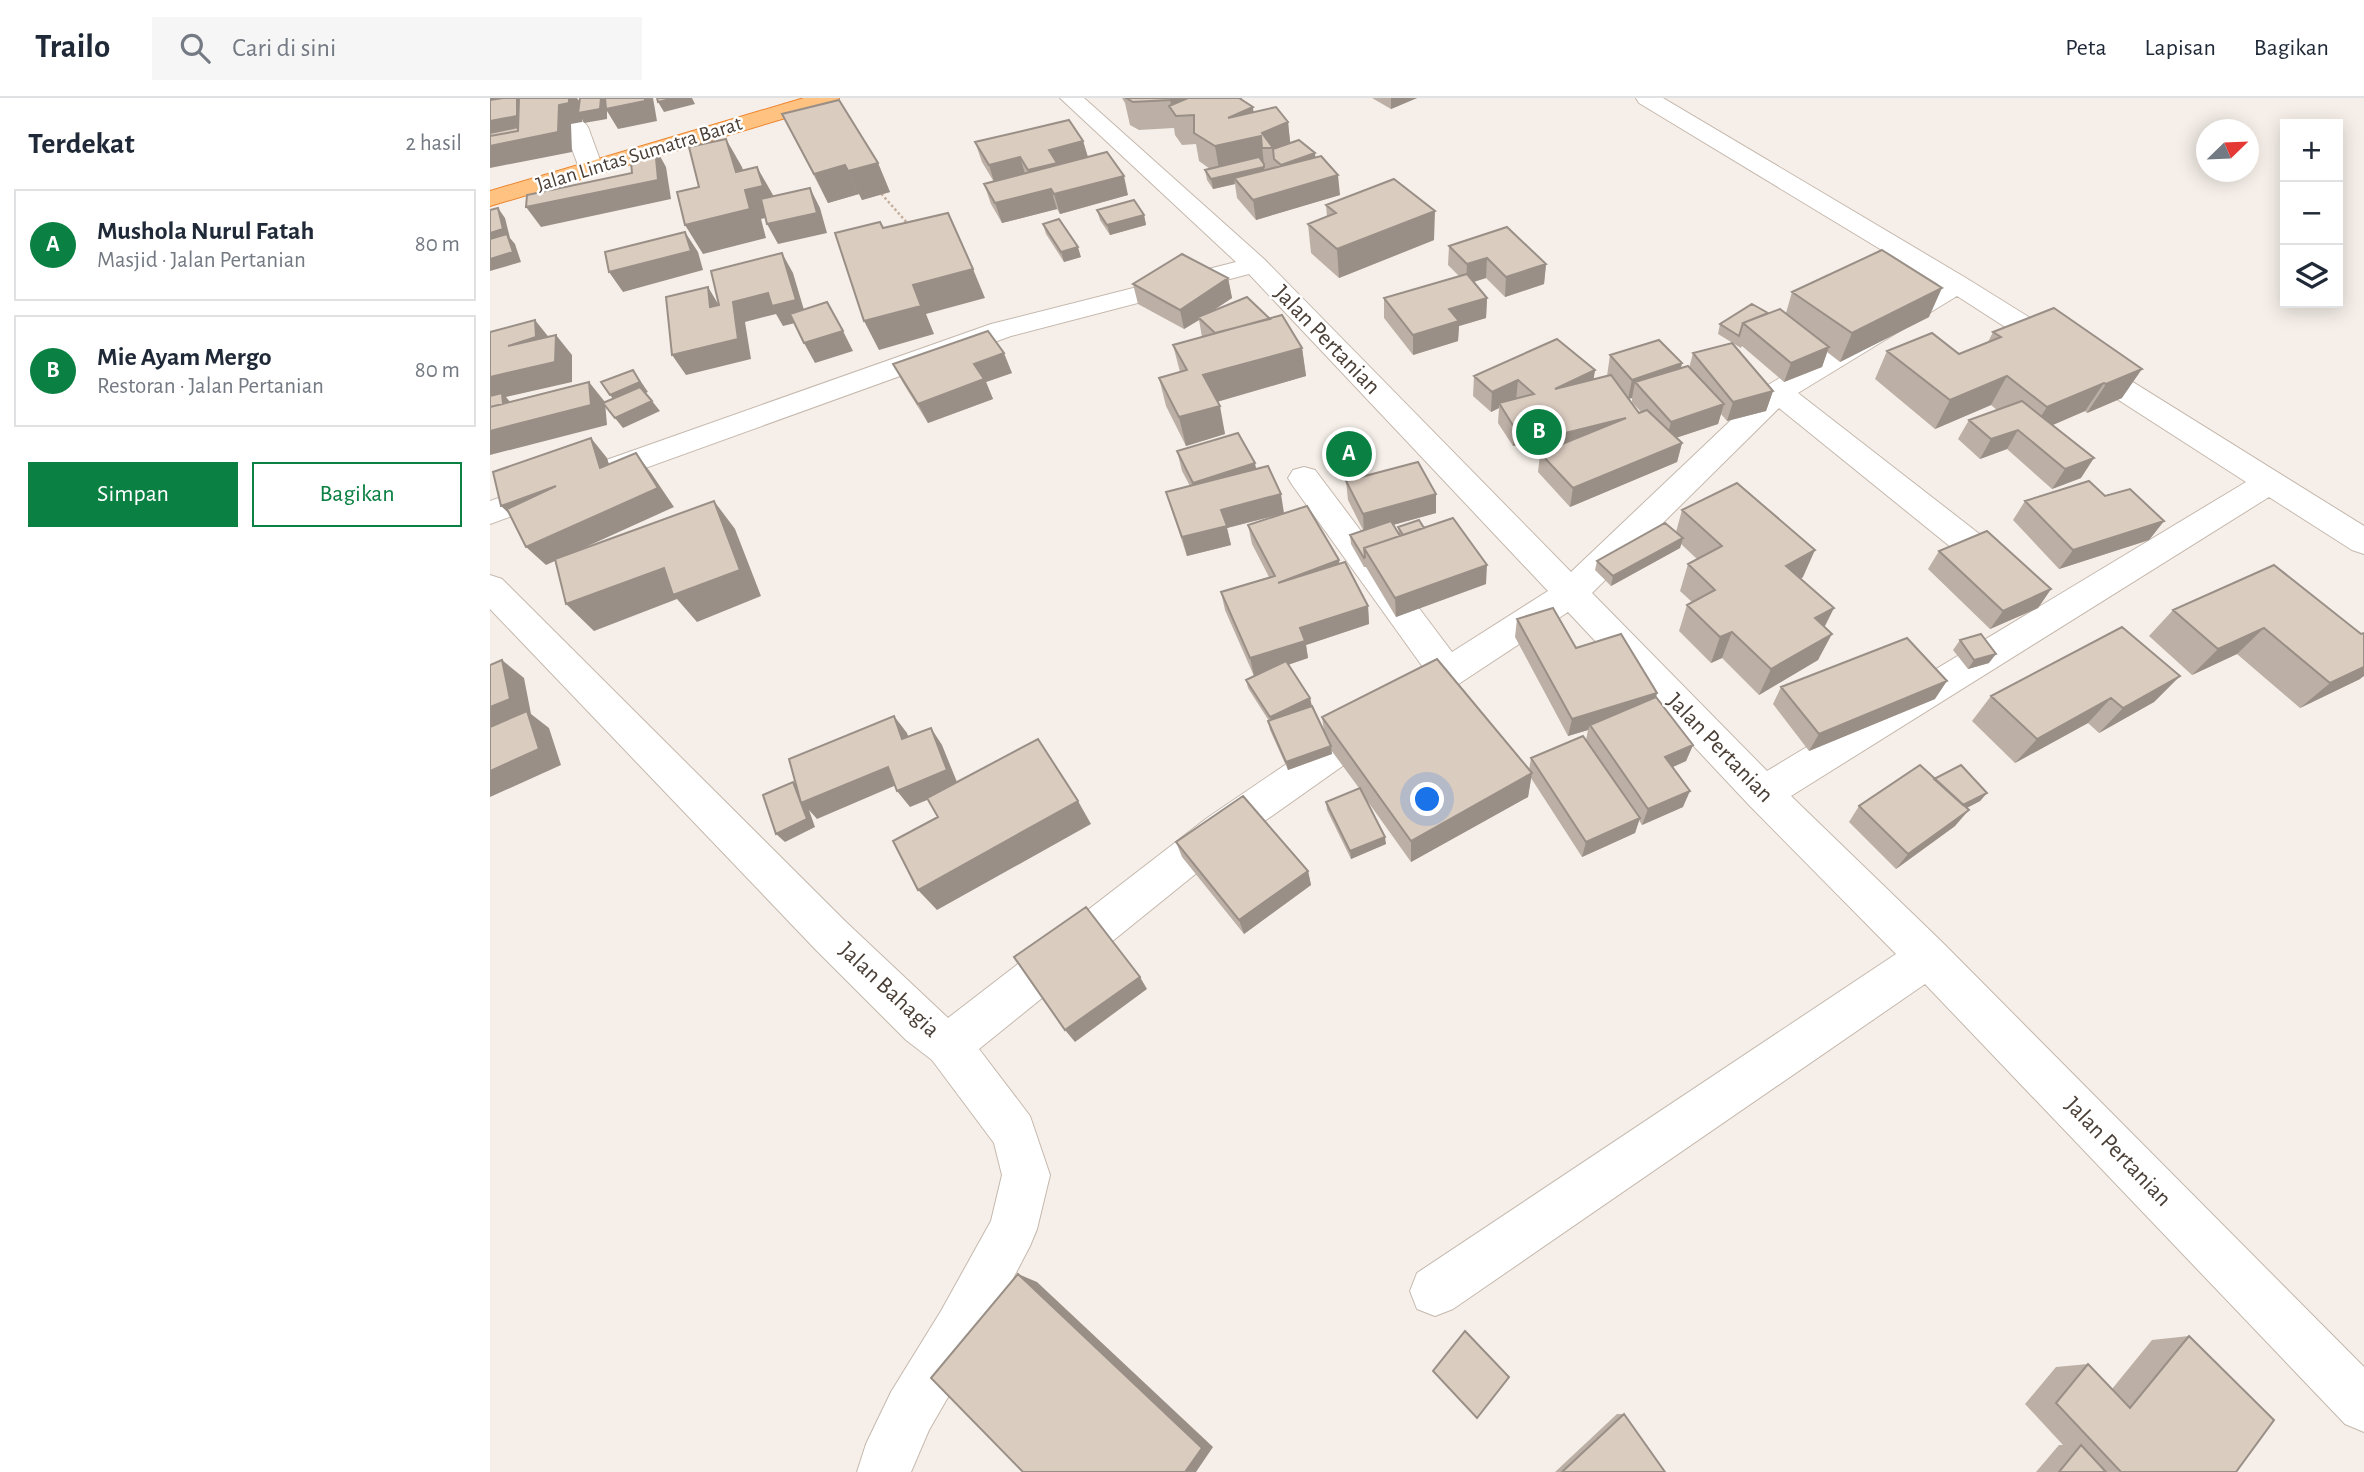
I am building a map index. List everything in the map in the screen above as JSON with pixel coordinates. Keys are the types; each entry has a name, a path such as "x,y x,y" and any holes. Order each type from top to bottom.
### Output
{"highway":[{"name":"Jalan Lintas Sumatra Barat","path":"490,199 828,98"}],"street":[{"path":"1647,98 1957,284 2364,542"},
{"name":"Jalan Pertanian","path":"1077,99 1255,265 1763,793 1927,957 2364,1405"},
{"path":"576,127 592,168"},
{"path":"490,513 1001,330 1255,265"},
{"path":"948,1045 1221,830 1447,673 1570,594 1778,392 1957,284"},
{"path":"1778,392 2040,599"},
{"path":"1304,478 1447,673"},
{"path":"1763,793 2040,599 2270,482"},
{"name":"Jalan Bahagia","path":"490,588 831,936 928,1030 948,1045 1014,1132 1026,1175 1013,1230 911,1411 885,1463 884,1472"},
{"path":"1435,1292 1927,957"}],"path":[{"path":"875,187 911,228"}],"building":[{"path":"517,98 517,116 490,121 490,100"},
{"path":"519,98 569,98 569,103 559,105 558,132 490,146 490,136 518,131"},
{"path":"580,98 601,98 600,109 578,113"},
{"path":"605,98 645,98 645,101 606,109"},
{"path":"657,98 675,98 658,102"},
{"path":"1126,98 1178,98 1133,102"},
{"path":"1188,98 1239,98 1253,107 1228,118 1276,107 1288,122 1262,133 1273,148 1262,148 1261,136 1215,146 1194,133 1194,115 1176,116 1169,106"},
{"path":"839,100 878,163 848,171 845,165 814,174 782,114"},
{"path":"1069,120 1083,141 1049,150 1057,163 1028,170 1020,157 989,165 975,142"},
{"path":"518,127 518,131 490,136 490,133"},
{"path":"726,139 736,172 757,167 763,186 745,190 750,209 685,225 677,192 699,187 689,147"},
{"path":"1299,140 1315,153 1281,165 1274,159 1273,149"},
{"path":"655,147 658,180 526,207 527,195 632,173 630,152"},
{"path":"1107,152 1124,176 1054,194 1051,189 995,203 984,184"},
{"path":"1321,156 1338,175 1253,200 1234,178"},
{"path":"1259,157 1264,167 1211,179 1205,170"},
{"path":"1394,179 1435,211 1337,249 1308,224 1336,213 1326,205"},
{"path":"810,188 817,213 767,224 761,199"},
{"path":"1134,200 1144,215 1107,225 1097,210"},
{"path":"498,208 503,229 490,233 490,210"},
{"path":"948,213 973,269 913,285 921,306 864,321 835,233 880,222 883,228"},
{"path":"1059,219 1078,247 1061,252 1043,224"},
{"path":"1507,227 1546,264 1506,277 1487,258 1467,264 1449,246"},
{"path":"685,232 691,251 609,272 605,252"},
{"path":"507,234 513,252 490,259 490,239"},
{"path":"1882,250 1942,288 1852,333 1792,292"},
{"path":"782,253 796,300 772,306 768,293 733,302 738,339 672,355 666,297 708,287 710,307 719,305 711,271"},
{"path":"1182,254 1228,278 1180,310 1133,284"},
{"path":"1467,274 1487,298 1449,309 1459,321 1413,335 1384,298"},
{"path":"1247,297 1270,319 1215,333 1198,317"},
{"path":"827,302 843,331 804,343 790,314"},
{"path":"1752,304 1768,313 1743,323 1739,336 1720,324"},
{"path":"2054,308 2142,369 2047,407 2007,376 1950,400 1887,351 1932,333 1959,354 2001,337 1993,332"},
{"path":"1780,309 1829,347 1791,363 1743,323"},
{"path":"1282,315 1302,348 1203,375 1220,406 1179,417 1159,378 1187,370 1173,345"},
{"path":"535,320 536,337 508,346 556,335 555,362 490,377 490,332"},
{"path":"988,331 1004,353 974,364 984,379 918,404 893,364"},
{"path":"1557,339 1595,370 1555,389 1611,375 1639,413 1647,410 1682,443 1573,488 1540,453 1626,418 1545,438 1533,422 1514,427 1499,403 1534,394 1518,380 1492,392 1474,376"},
{"path":"1659,340 1682,363 1632,380 1610,355"},
{"path":"1732,343 1773,391 1733,402 1693,353"},
{"path":"1688,366 1724,404 1671,422 1635,382"},
{"path":"633,370 640,382 610,395 601,382"},
{"path":"589,382 591,405 490,431 490,407"},
{"path":"640,387 652,401 615,418 603,403"},
{"path":"502,393 503,404 490,407 490,396"},
{"path":"2022,401 2094,458 2065,469 2018,430 1991,439 1969,420"},
{"path":"1238,433 1255,463 1193,483 1177,451"},
{"path":"591,438 600,468 636,453 658,488 526,547 507,509 556,486 501,506 493,472"},
{"path":"1418,462 1436,494 1363,514 1346,481"},
{"path":"1268,466 1281,494 1221,510 1227,526 1182,537 1166,492"},
{"path":"2089,481 2105,496 2130,489 2164,521 2073,550 2025,501"},
{"path":"1737,483 1815,550 1786,566 1834,608 1815,618 1832,634 1771,669 1732,632 1720,637 1687,605 1715,590 1688,564 1722,546 1682,510"},
{"path":"714,501 740,570 673,595 664,568 566,604 555,559"},
{"path":"1307,506 1339,560 1278,583 1345,562 1368,606 1300,628 1305,641 1250,658 1221,592 1275,576 1248,525"},
{"path":"1453,518 1487,565 1395,598 1364,548"},
{"path":"1419,520 1424,528 1403,535 1398,527"},
{"path":"1391,521 1400,536 1364,548 1364,558 1350,535"},
{"path":"1665,523 1683,538 1613,576 1597,561"},
{"path":"1987,531 2051,589 2003,611 1939,551"},
{"path":"2274,565 2361,634 2364,633 2364,667 2330,683 2264,628 2218,649 2173,610"},
{"path":"1553,608 1576,648 1621,634 1657,693 1572,719 1517,619"},
{"path":"2122,627 2180,676 2123,708 2111,698 2037,739 1991,696"},
{"path":"1981,634 1996,654 1974,660 1960,640"},
{"path":"1907,638 1947,681 1819,734 1781,687"},
{"path":"1437,659 1532,773 1411,841 1322,717"},
{"path":"502,660 510,699 490,707 490,665"},
{"path":"1286,661 1310,698 1270,717 1246,680"},
{"path":"1656,697 1693,745 1665,757 1690,791 1648,809 1590,725"},
{"path":"1312,706 1331,746 1286,762 1268,721"},
{"path":"527,711 539,749 490,771 490,727"},
{"path":"894,716 902,739 931,728 947,770 897,791 888,767 801,803 789,759"},
{"path":"1583,736 1640,818 1586,842 1531,758"},
{"path":"1038,739 1078,801 918,890 893,841 938,817 927,798"},
{"path":"1920,765 1969,810 1908,854 1859,806"},
{"path":"1961,765 1987,793 1963,805 1934,779"},
{"path":"793,782 807,819 776,834 763,795"},
{"path":"1360,788 1385,837 1350,851 1326,802"},
{"path":"1243,796 1308,871 1239,920 1176,842"},
{"path":"1086,907 1140,977 1065,1030 1014,957"},
{"path":"1018,1274 1202,1448 1185,1472 1023,1472 931,1378"},
{"path":"1465,1331 1509,1377 1477,1418 1433,1371"},
{"path":"2189,1336 2274,1420 2236,1472 2121,1472 2056,1403 2088,1364 2130,1408"},
{"path":"1624,1414 1665,1472 1562,1472"},
{"path":"2081,1445 2106,1472 2059,1472"}],"place":[{"name":"Mie Ayam Mergo","path":"1539,432"},
{"name":"Mushola Nurul Fatah","path":"1349,454"}]}
